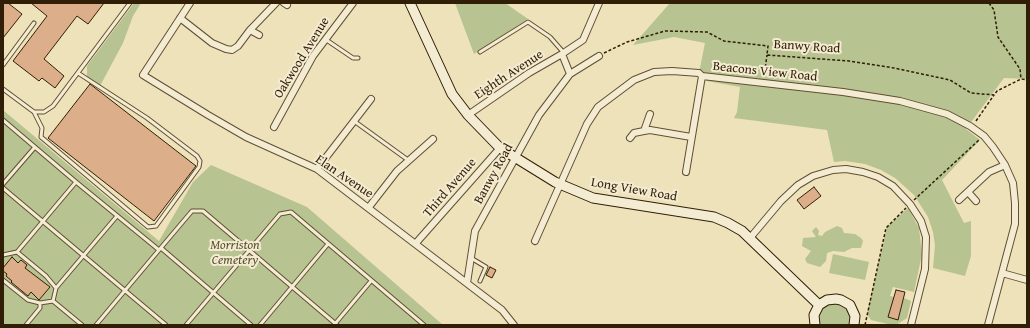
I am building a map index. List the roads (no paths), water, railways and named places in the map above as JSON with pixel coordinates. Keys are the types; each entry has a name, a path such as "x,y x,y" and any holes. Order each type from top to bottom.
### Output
{"street":[{"path":"190,3 180,18 212,43 232,50 238,46 250,30 275,4"},
{"name":"Oakwood Avenue","path":"274,127 301,77 325,39 353,3"},
{"name":"Long View Road","path":"410,3 452,94 468,115 500,148 561,185 593,198 714,217 742,231 819,305"},
{"name":"Eighth Avenue","path":"468,115 529,73 563,54 583,40 599,3"},
{"name":"Elan Avenue","path":"180,18 144,75 208,116 246,137 317,169 369,207 502,310 514,325"},
{"path":"250,30 258,35"},
{"path":"563,54 570,74"},
{"name":"Banwy Road","path":"467,283 475,231 539,115 570,74 599,56"},
{"name":"Beacons View Road","path":"535,241 561,185 572,153 587,124 598,107 615,92 634,80 654,72 672,71 699,73 702,76 843,92 900,101 947,114 984,136 1005,165 1013,183 1015,224 988,325"},
{"path":"686,172 702,76"},
{"path":"317,169 371,99"},
{"path":"644,131 650,114"},
{"path":"630,138 634,134 650,130 691,137"},
{"path":"369,207 397,171 433,139"},
{"name":"Third Avenue","path":"416,243 500,148"},
{"path":"959,200 989,172 1005,165"},
{"path":"750,238 781,201 798,185 813,176 833,170 846,169 863,172 878,177 893,186 910,204 921,221 926,237 927,248 925,269 911,325"},
{"path":"968,192 976,202"},
{"path":"1002,274 1027,280"},
{"path":"815,325 814,315 819,305 827,300 841,300 847,303 853,310 856,325"}],"lane":[{"path":"34,112 44,112 53,106 130,3"},
{"path":"480,52 528,22 550,37 563,54"},
{"path":"3,64 34,23"},
{"path":"325,39 353,58 358,58"},
{"path":"3,89 34,112 42,128 41,137 116,202 148,227 156,226 199,167 200,161 198,156 147,118 78,73"},
{"path":"3,120 76,182 160,249 251,325"},
{"path":"354,121 408,160"},
{"path":"3,184 35,146"},
{"path":"3,255 17,252 76,182"},
{"path":"3,188 166,325"},
{"path":"96,325 192,211 203,211 335,324 371,280"},
{"path":"186,325 280,214 291,212 424,325"},
{"path":"53,301 56,288 118,216"},
{"path":"260,325 328,244"},
{"path":"17,252 46,276 56,288"},
{"path":"472,258 486,267 480,281"},
{"path":"3,280 28,300 40,303 53,301 82,325"},
{"path":"26,325 40,308 40,303"}],"park label":[{"name":"Morriston Cemetery","path":"235,254"}]}
